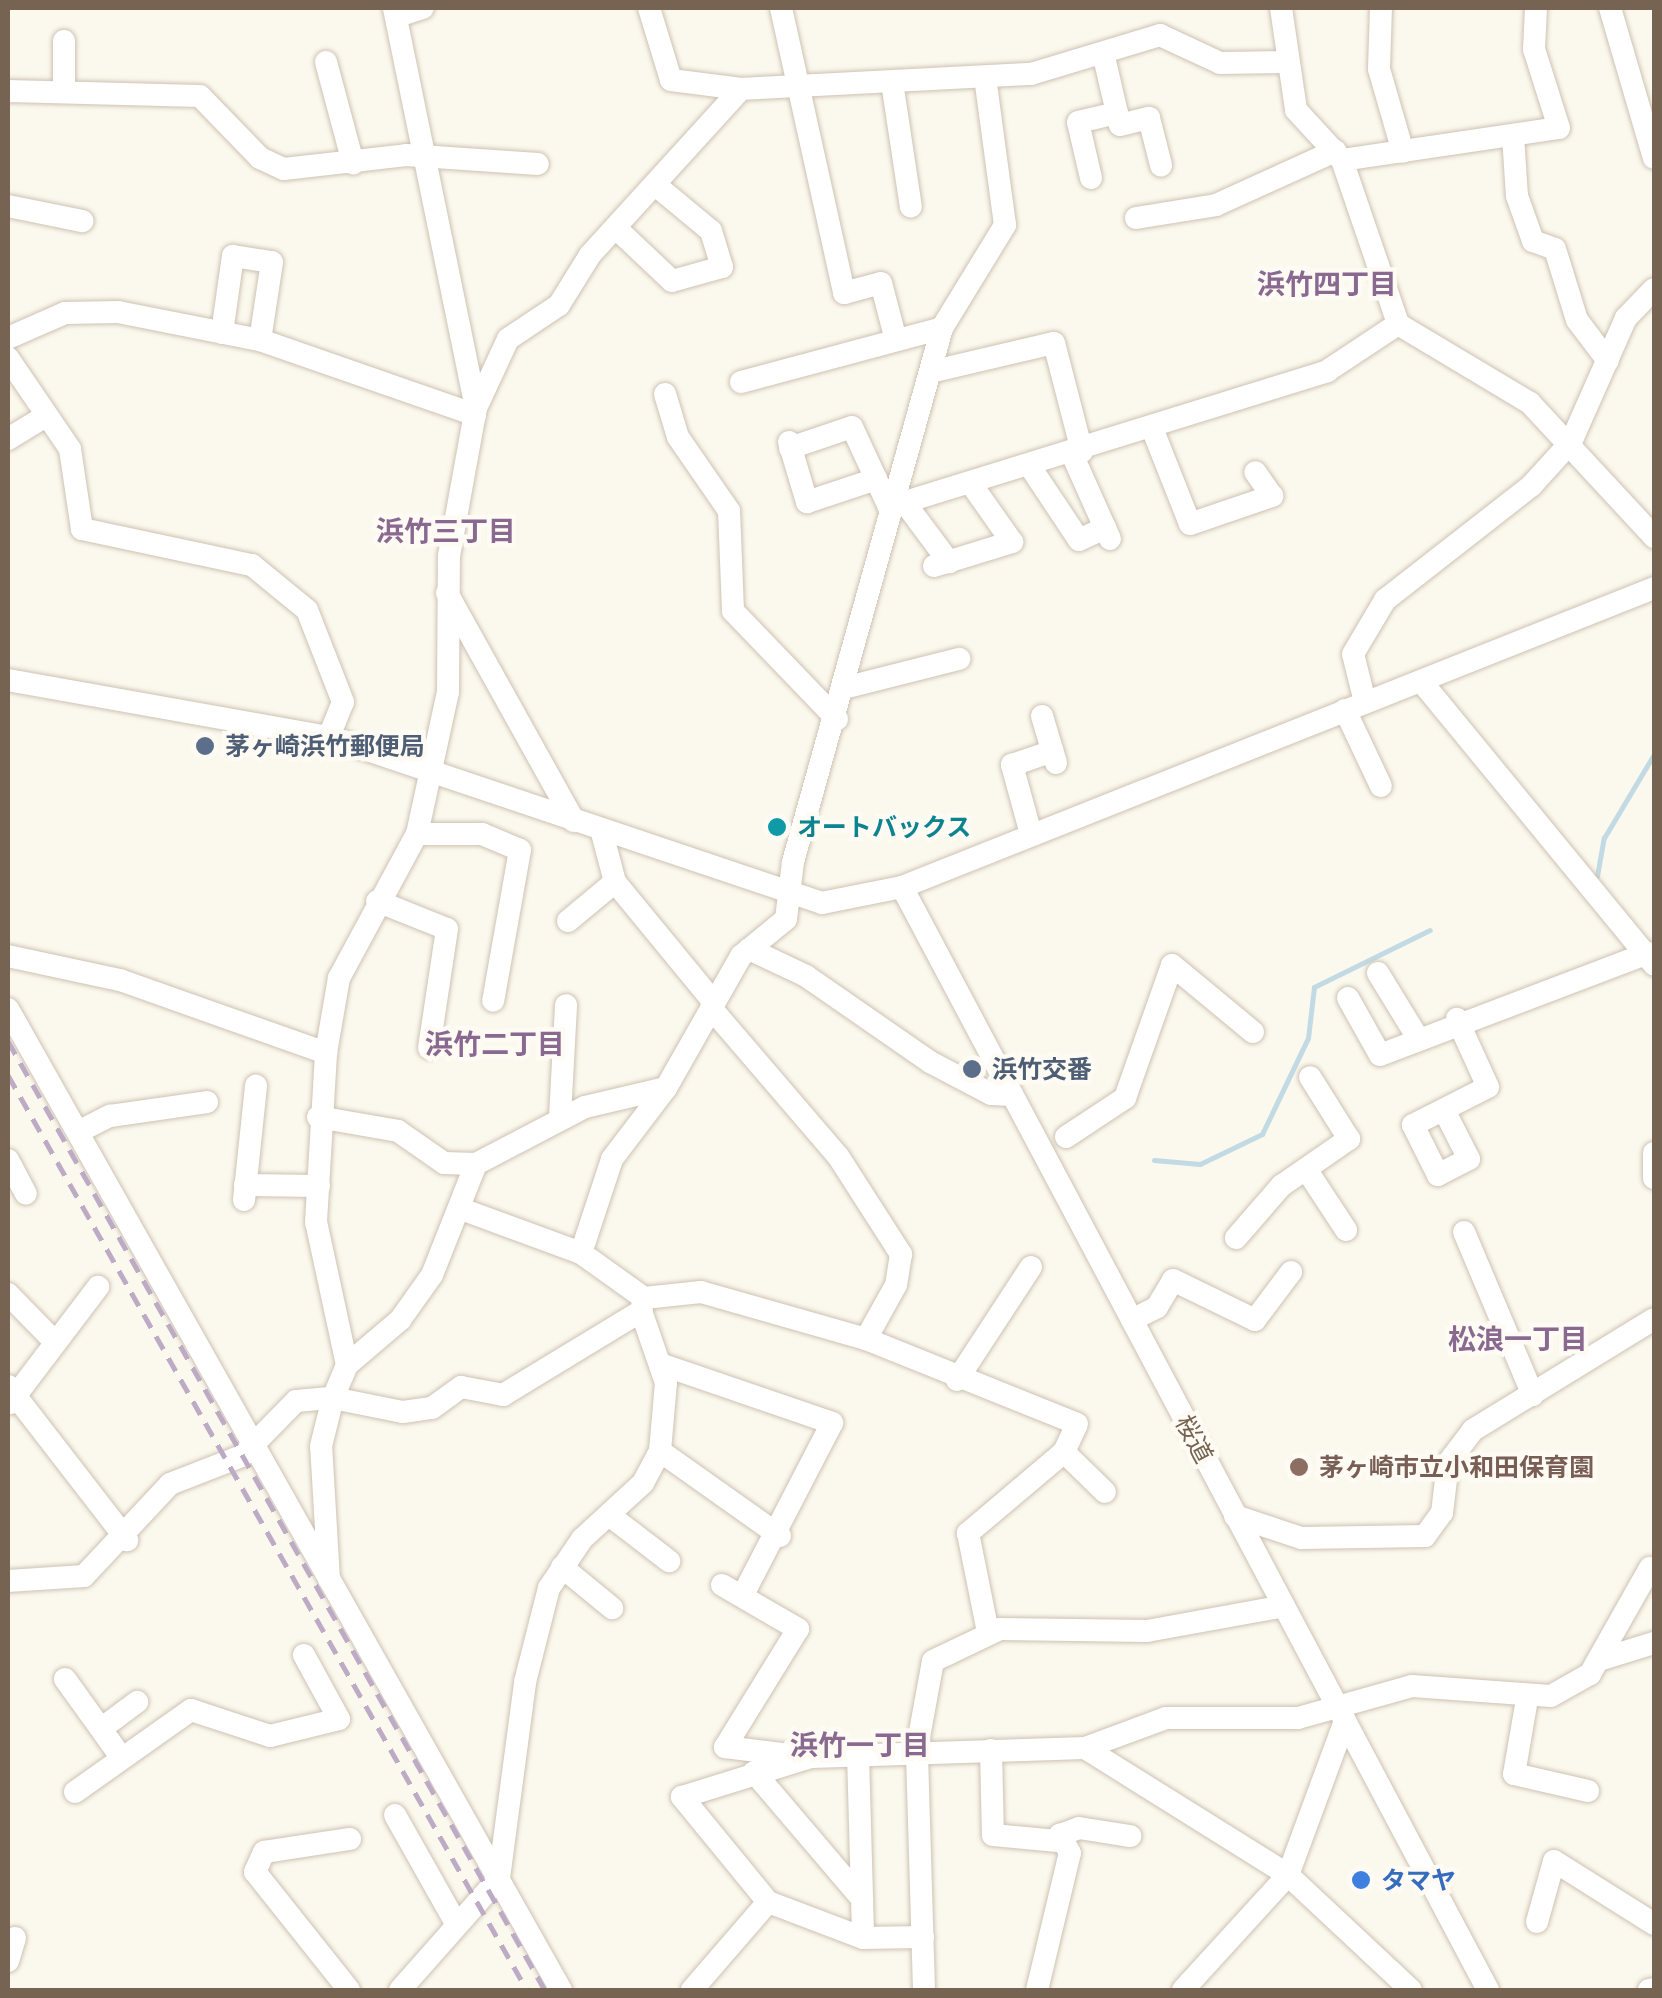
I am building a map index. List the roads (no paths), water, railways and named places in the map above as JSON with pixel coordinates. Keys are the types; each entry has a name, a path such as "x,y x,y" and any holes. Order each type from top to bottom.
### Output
{"street":[{"path":"423,8 396,12 418,155 475,412"},
{"path":"650,8 671,80 741,89 800,81 985,78 1103,53 1160,35 1220,64 1287,62"},
{"path":"781,8 800,81 820,212 844,293 881,283 896,340"},
{"path":"1282,8 1296,110 1339,156 1398,324 1516,393 1571,442 1654,537"},
{"path":"1381,8 1379,69 1404,152"},
{"path":"1136,218 1216,205 1339,156 1404,152 1559,128 1534,49 1536,8"},
{"path":"1610,8 1654,158"},
{"path":"64,41 64,90"},
{"path":"1103,53 1120,125 1149,118 1160,165"},
{"path":"326,62 353,163"},
{"path":"581,1253 612,1159 666,1088 711,1004 749,948 782,924 792,899 792,862 837,719 942,328 1005,225 985,78"},
{"path":"892,82 914,200"},
{"path":"347,1364 317,1235 318,1117 326,1053 339,978 418,834 425,770 448,692 446,592 475,412 508,339 552,312 741,89"},
{"path":"8,91 200,96 260,158 284,169 418,155 538,164"},
{"path":"1092,178 1078,122 1117,113"},
{"path":"1513,136 1516,196 1534,241 1555,249 1577,320 1608,361"},
{"path":"618,230 672,281 722,267 711,231 658,188"},
{"path":"8,206 82,221"},
{"path":"222,333 233,256 272,262 260,340"},
{"path":"1380,786 1355,706 1352,654 1393,589 1530,486 1571,442 1626,318 1654,289"},
{"path":"8,338 65,312 118,312 260,340 475,412"},
{"path":"897,505 972,485 1327,371 1398,324"},
{"path":"741,382 942,328"},
{"path":"930,372 1054,343 1076,452 1107,534 1078,540 1028,465"},
{"path":"8,358 70,450 82,529 252,565 290,590 324,636 339,686 329,737"},
{"path":"666,394 678,437 737,536 733,611 837,719"},
{"path":"8,438 46,416"},
{"path":"876,479 807,502 789,445 852,427 876,479 941,564 1012,542 972,485"},
{"path":"1152,428 1190,524 1272,496 1255,472"},
{"path":"8,680 329,737 792,899 842,902 902,887 1654,588"},
{"path":"446,592 574,821"},
{"path":"844,688 959,660"},
{"path":"1348,998 1371,1059 1456,1019 1651,959 1422,681"},
{"path":"1032,834 1012,765 1054,757 1042,716"},
{"path":"602,833 615,882 838,1156 901,1254 896,1285 866,1339"},
{"path":"418,834 482,834 520,850 494,1002"},
{"path":"568,921 615,882"},
{"name":"桜道","path":"902,887 1488,1990"},
{"path":"378,901 447,928 433,978 446,994 430,1048"},
{"path":"749,948 806,976 930,1062 991,1094 1011,1095"},
{"path":"8,956 120,980 326,1053"},
{"path":"1066,1137 1125,1098 1172,965 1253,1032"},
{"path":"1378,972 1416,1035"},
{"path":"560,1117 566,1005"},
{"path":"8,1009 561,1990"},
{"path":"1444,1110 1495,1084 1456,1019"},
{"path":"1236,1238 1306,1169 1349,1139 1310,1077"},
{"path":"256,1086 244,1192 318,1186"},
{"path":"318,1117 398,1132 444,1162 476,1164 560,1117 666,1088"},
{"path":"78,1132 110,1116 207,1102"},
{"path":"1654,1154 1654,1178"},
{"path":"8,1160 26,1194"},
{"path":"329,1579 321,1446 333,1398 347,1364 416,1299 464,1210 476,1164"},
{"path":"1306,1169 1346,1230"},
{"path":"400,1990 500,1878 525,1682 540,1613 562,1568 660,1451 660,1364 642,1305 581,1253 464,1210"},
{"path":"1464,1232 1533,1395"},
{"path":"957,1380 1030,1267"},
{"path":"1132,1320 1157,1308 1173,1280 1255,1320 1291,1272"},
{"path":"98,1287 11,1395 127,1540"},
{"path":"8,1294 55,1342"},
{"path":"8,1581 84,1576 127,1540 170,1484 210,1473 254,1444 281,1408 333,1398 403,1412 432,1408 461,1388 504,1395 642,1305 717,1295 866,1339 957,1380 1077,1424 1064,1452 968,1533 988,1632"},
{"path":"1236,1516 1301,1538 1425,1536 1442,1513 1442,1476 1456,1448 1533,1395 1650,1332"},
{"path":"660,1364 832,1423 780,1536 732,1590 798,1629 725,1748 811,1757 917,1748 1085,1748 1166,1718 1298,1718 1340,1713 1412,1686 1527,1699 1573,1687 1598,1660 1650,1568"},
{"path":"660,1451 780,1536"},
{"path":"1064,1452 1105,1492"},
{"path":"609,1515 669,1561"},
{"path":"562,1568 612,1608"},
{"path":"924,1990 917,1748 934,1661 988,1632 1147,1630 1284,1606"},
{"path":"1598,1660 1654,1643"},
{"path":"75,1792 121,1757 160,1740 191,1710 270,1736 339,1719 304,1656"},
{"path":"65,1679 121,1757"},
{"path":"1527,1699 1514,1774 1588,1790"},
{"path":"102,1728 137,1702"},
{"path":"1183,1990 1288,1875 1340,1713"},
{"path":"1085,1748 1288,1875 1411,1990"},
{"path":"991,1750 994,1835 1058,1842 1070,1852 1037,1990"},
{"path":"858,1754 862,1938"},
{"path":"811,1757 682,1797 768,1902 862,1938 922,1937"},
{"path":"754,1772 862,1899"},
{"path":"395,1815 457,1925"},
{"path":"1058,1842 1079,1828 1130,1836"},
{"path":"350,1838 264,1852 255,1872 350,1990"},
{"path":"1537,1922 1554,1861 1654,1924"},
{"path":"692,1990 768,1902"},
{"path":"8,1961 16,1938"}],"waterway":[{"path":"1597,876 1604,838 1654,754"},
{"path":"1154,1160 1200,1164 1262,1134 1308,1038 1314,987 1430,930"}],"railway":[{"path":"8,1041 545,1990"},
{"path":"8,1075 527,1990"}],"place":[{"name":"茅ヶ崎浜竹郵便局","path":"205,746"},
{"name":"オートバックス","path":"777,827"},
{"name":"浜竹交番","path":"972,1069"},
{"name":"茅ヶ崎市立小和田保育園","path":"1299,1467"},
{"name":"タマヤ","path":"1361,1880"}],"district":[{"name":"浜竹四丁目","path":"1327,284"},
{"name":"浜竹三丁目","path":"446,531"},
{"name":"浜竹二丁目","path":"495,1044"},
{"name":"松浪一丁目","path":"1518,1339"},
{"name":"浜竹一丁目","path":"860,1745"}]}
